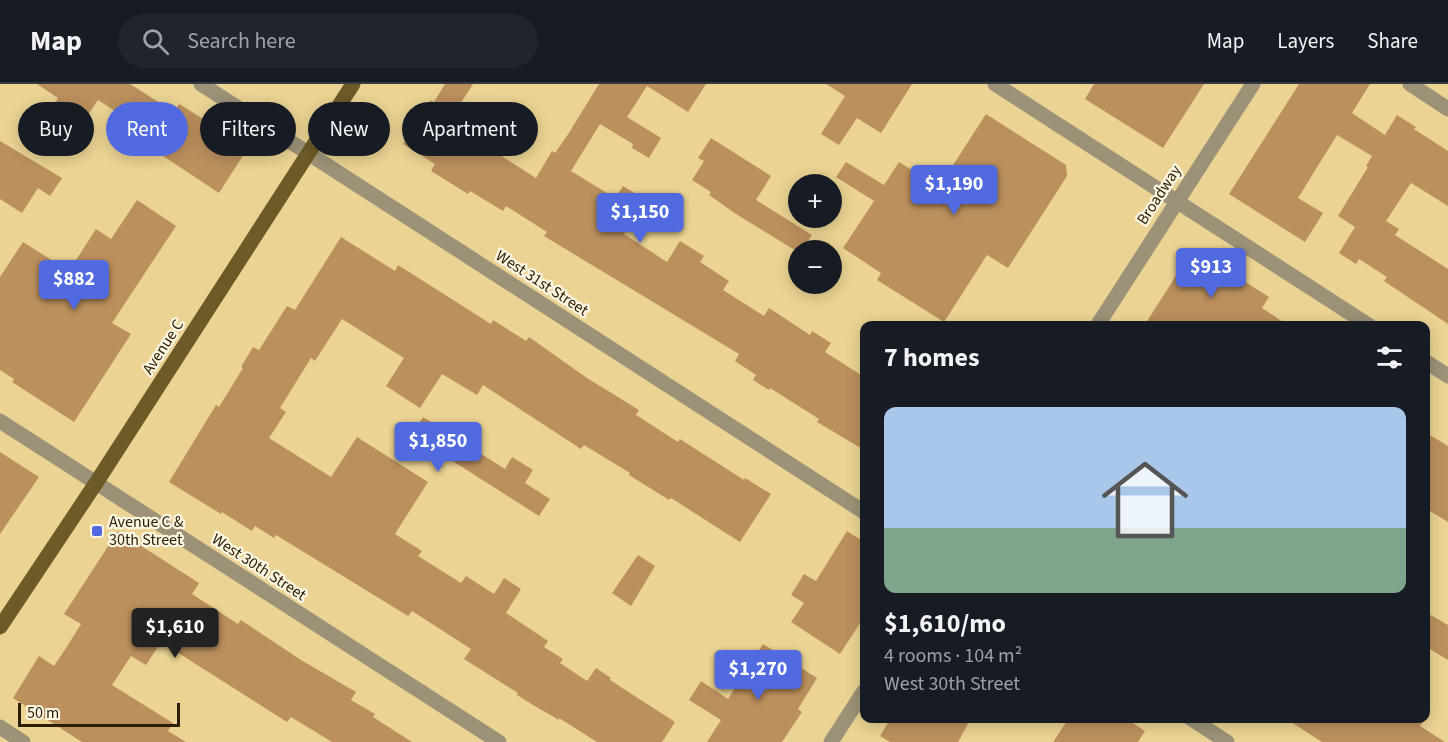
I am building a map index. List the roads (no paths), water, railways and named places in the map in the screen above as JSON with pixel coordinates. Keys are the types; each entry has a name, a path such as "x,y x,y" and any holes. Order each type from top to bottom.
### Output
{"main road":[{"name":"Avenue C","path":"341,102 352,84"},
{"name":"Avenue C","path":"0,627 96,483 308,154"}],"street":[{"name":"West 31st Street","path":"201,84 308,154"},
{"path":"995,84 1362,321"},
{"name":"Broadway","path":"1100,321 1253,84"},
{"path":"1410,84 1448,109"},
{"name":"West 31st Street","path":"311,156 860,509"},
{"path":"1430,364 1448,376"},
{"name":"West 30th Street","path":"0,421 499,742"},
{"path":"831,742 860,697"},
{"path":"1198,723 1227,742"},
{"path":"0,727 23,742"}],"place":[{"name":"Avenue C & 30th Street","path":"97,531"}]}
